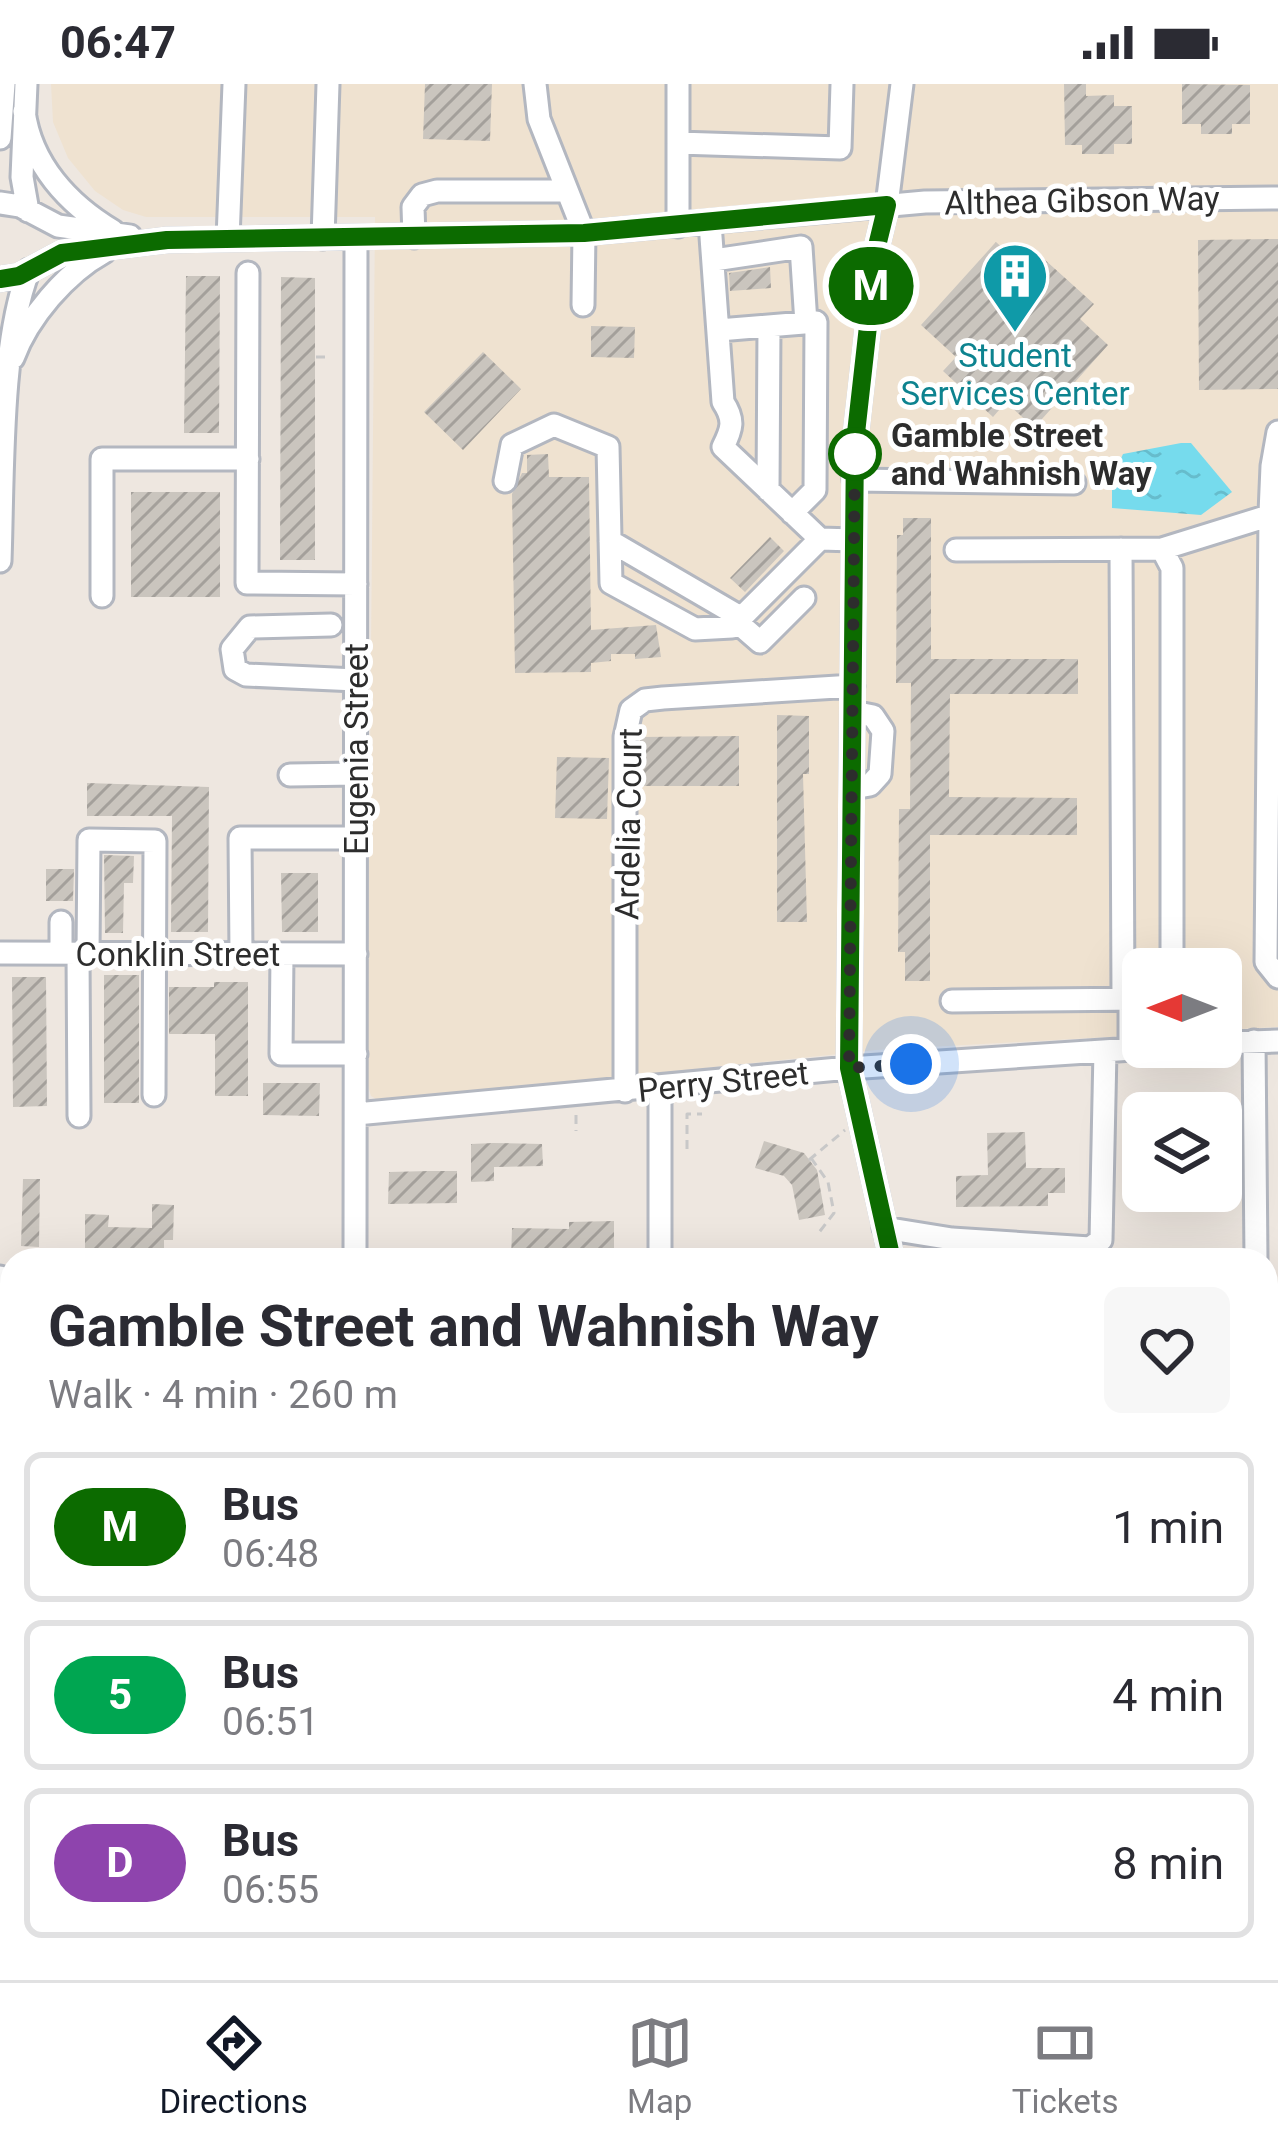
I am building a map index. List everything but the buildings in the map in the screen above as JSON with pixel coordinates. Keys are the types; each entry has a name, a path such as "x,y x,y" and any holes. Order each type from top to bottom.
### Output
{"street":[{"path":"0,561 6,382 14,307 42,240 30,213 4,84"},
{"path":"0,138 26,84"},
{"path":"228,239 234,84"},
{"path":"323,238 328,84"},
{"path":"535,84 539,119 584,233 583,304"},
{"path":"678,84 678,226"},
{"path":"678,143 840,148 842,84"},
{"path":"889,1248 849,1068 854,481 859,386 902,84"},
{"path":"6,382 16,348 32,321 82,266 118,240 83,211 45,169 9,115"},
{"path":"414,237 413,207 422,195 567,190"},
{"name":"Althea Gibson Way","path":"0,279 14,278 62,253 118,240 584,233 887,205 1278,198"},
{"name":"Althea Gibson Way","path":"0,203 58,226 118,240"},
{"path":"710,223 723,402 733,429 723,447 820,539 854,540"},
{"name":"Eugenia Street","path":"356,238 356,1248"},
{"path":"714,260 801,247 806,323"},
{"path":"248,273 247,583 356,584"},
{"path":"719,329 816,322 815,490 792,513"},
{"path":"768,490 769,326"},
{"path":"505,481 512,445 554,425 608,447 610,583 694,628 732,627 820,539"},
{"path":"1278,432 1266,962 1278,976"},
{"path":"102,596 102,459 248,459"},
{"path":"854,481 1074,483"},
{"path":"956,550 1162,549 1274,513"},
{"path":"610,541 739,620 760,642 804,598"},
{"path":"1162,549 1172,568 1172,948"},
{"path":"1121,550 1131,948"},
{"path":"331,625 250,627 232,649 235,669 246,676 356,680"},
{"name":"Ardelia Court","path":"625,1090 625,737 631,710 645,700 663,698 853,686"},
{"path":"290,775 356,775"},
{"path":"241,954 240,838 356,838"},
{"path":"79,1116 76,953 89,840 155,841 154,1095"},
{"path":"61,922 76,953"},
{"name":"Conklin Street","path":"0,953 356,954"},
{"path":"282,954 281,1054 356,1054"},
{"path":"952,1001 1122,1000"},
{"path":"1253,1041 1256,1248"},
{"path":"1242,1042 1278,1041"},
{"name":"Perry Street","path":"356,1114 849,1068 1122,1050"},
{"path":"884,1228 952,1239 1090,1248 1100,1240 1106,1051"},
{"path":"660,1248 661,1087"}],"path":[{"path":"316,356 330,356"},
{"path":"687,1149 687,1114 702,1114"},
{"path":"817,1235 834,1213 828,1182 810,1159 860,1117"}],"shaded area":[{"path":"51,84 1278,84 1278,1027 1242,1029 1242,948 1122,948 1122,1036 877,1050 381,1102 371,1096 367,1083 375,217 146,217 123,210 95,191 68,158 53,122"}],"water":[{"path":"1191,443 1232,492 1201,515 1112,508 1112,478 1123,454"}],"bus line":[{"name":"M","path":"0,279 19,276 62,253 167,240 649,230 887,205 877,246 855,442 849,1068 889,1248"}],"place":[{"name":"Student Services Center","path":"1015,335"},
{"name":"Gamble Street and Wahnish Way","path":"855,454"}],"route":[{"path":"855,454 855,442 849,1068 911,1064"}]}
